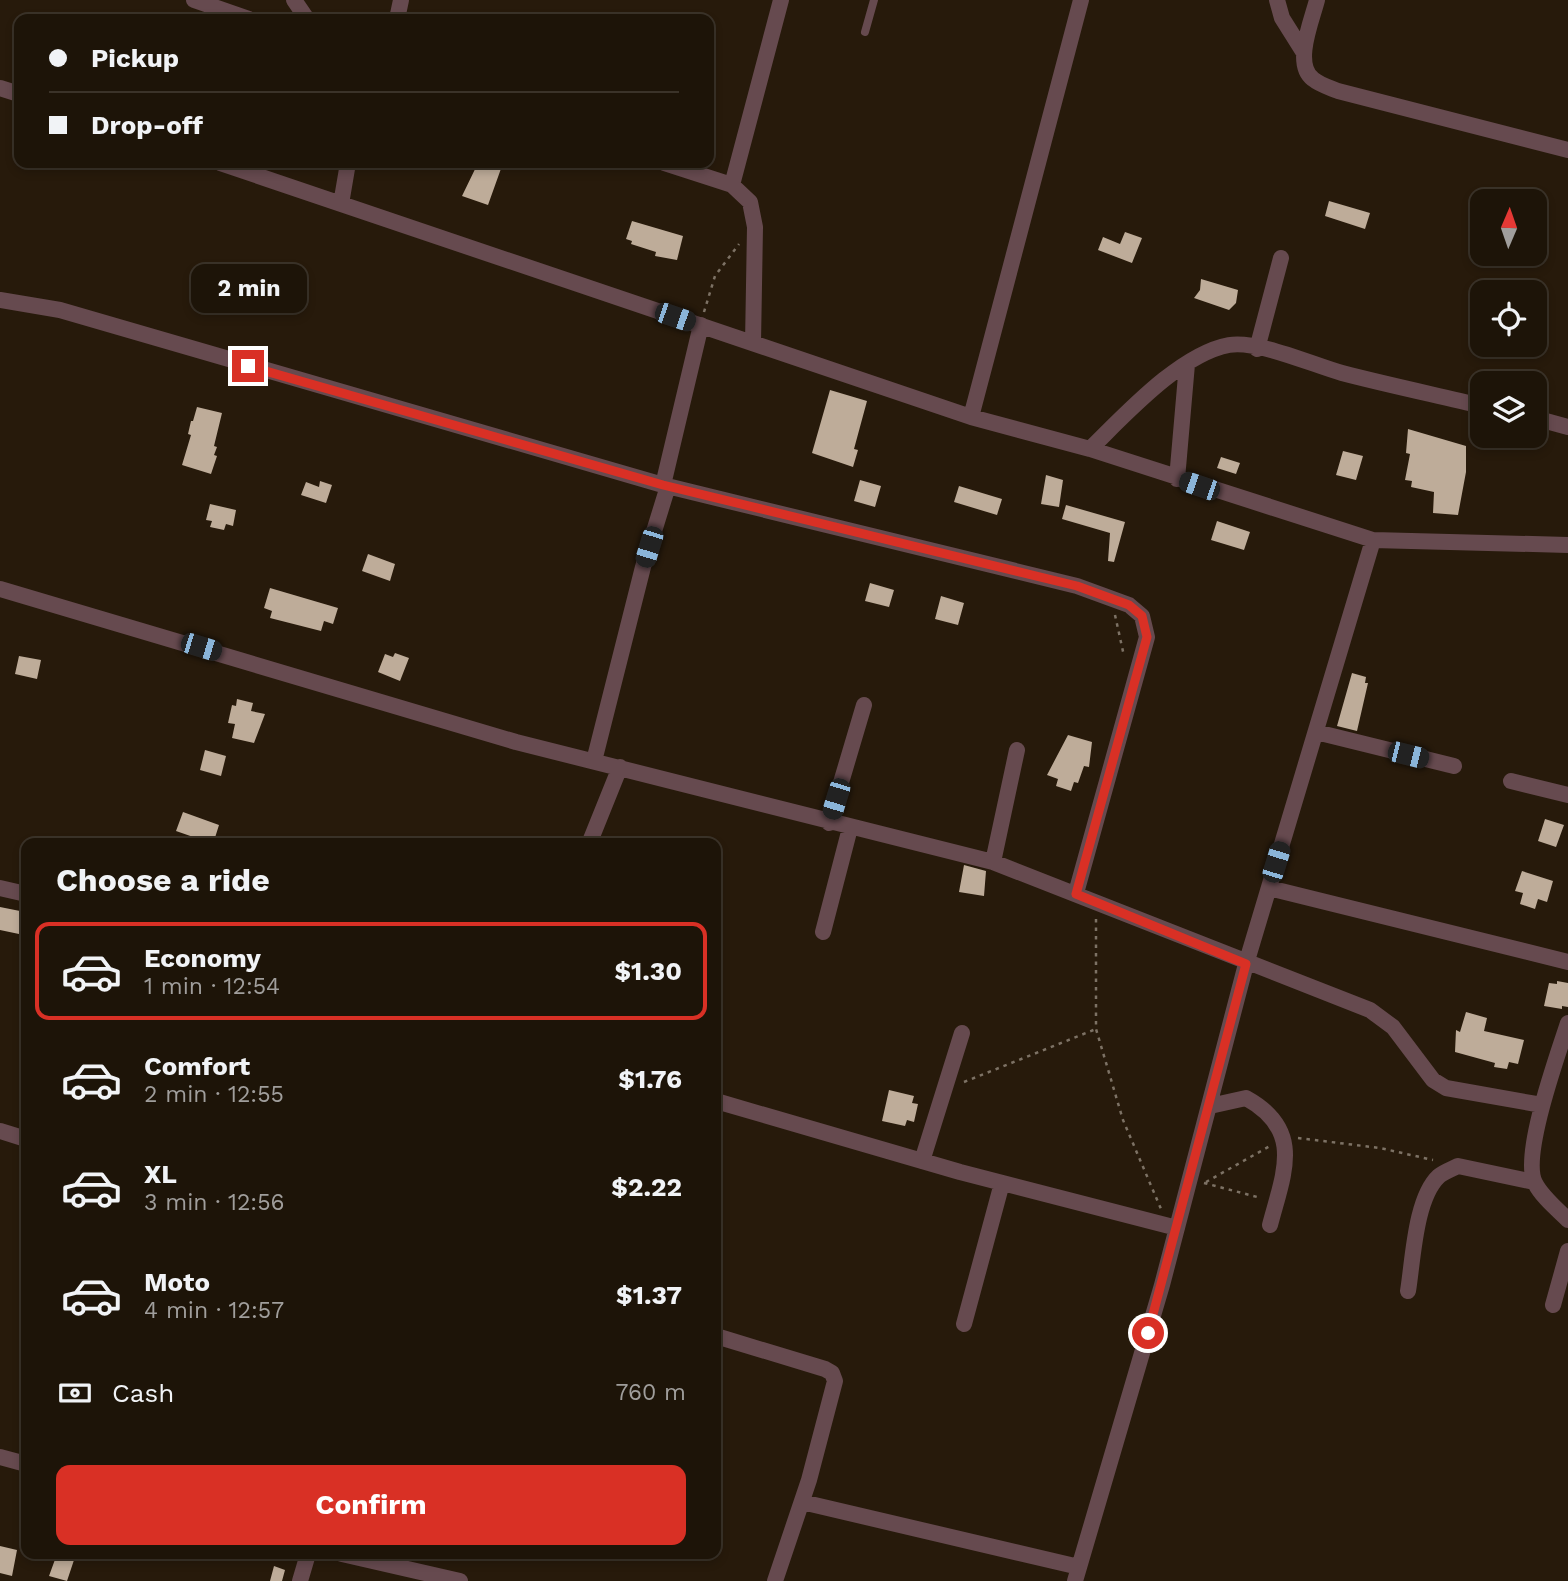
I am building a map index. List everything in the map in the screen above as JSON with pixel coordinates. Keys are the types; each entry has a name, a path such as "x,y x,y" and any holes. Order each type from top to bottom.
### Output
{"street":[{"path":"194,0 235,14"},
{"path":"732,185 781,0"},
{"path":"971,417 1081,0"},
{"path":"1277,0 1282,18 1304,54"},
{"path":"1317,0 1304,54 1304,64 1311,78 1338,91 1568,150"},
{"path":"235,168 971,417 1090,449 1373,540 1568,545"},
{"path":"341,204 347,168"},
{"path":"679,168 732,185 750,202 755,227 753,343"},
{"path":"1258,349 1281,258"},
{"path":"0,300 73,314 665,485 1077,586 1129,605 1142,616 1147,637 1076,894"},
{"path":"594,761 665,485 701,325"},
{"path":"1090,449 1146,393 1200,355 1231,345 1258,349 1350,375 1470,403"},
{"path":"1177,478 1187,364"},
{"path":"1547,421 1568,427"},
{"path":"802,1502 1077,1574 1173,1227 1187,1191 1246,964 1373,540"},
{"path":"0,589 516,742 829,823 993,862 1246,964 1370,1010 1393,1027 1433,1080 1446,1088 1542,1105"},
{"path":"829,823 864,705"},
{"path":"1316,732 1454,766"},
{"path":"993,862 1017,750"},
{"path":"591,838 620,767"},
{"path":"1511,781 1568,795"},
{"path":"823,932 850,828"},
{"path":"0,888 21,893"},
{"path":"1269,888 1568,962"},
{"path":"1568,1023 1542,1105 1532,1164 1534,1182 1568,1220"},
{"path":"922,1161 962,1033"},
{"path":"1210,1106 1246,1098 1266,1109 1285,1136 1286,1165 1270,1225"},
{"path":"721,1102 922,1161 1173,1227"},
{"path":"0,1131 21,1137"},
{"path":"1408,1291 1420,1214 1430,1188 1439,1176 1458,1166 1534,1182"},
{"path":"964,1324 1002,1183"},
{"path":"1551,1202 1568,1208"},
{"path":"1553,1304 1568,1251"},
{"path":"721,1337 792,1357 832,1373 835,1381 802,1502 775,1581"},
{"path":"0,1457 21,1463"},
{"path":"300,1581 307,1559"},
{"path":"364,1559 460,1581"}],"lane":[{"path":"865,33 874,0"}],"path":[{"path":"701,325 715,276 739,243"},
{"path":"1111,598 1126,666"},
{"path":"1096,902 1096,1029 1123,1120 1173,1227"},
{"path":"944,1090 1096,1029"},
{"path":"1187,1191 1235,1168 1285,1136 1380,1148 1458,1166"},
{"path":"1203,1183 1276,1201"}],"building":[{"path":"476,168 501,168 488,205 462,196"},
{"path":"1329,201 1370,213 1365,229 1325,216"},
{"path":"632,221 683,236 677,260 655,256 656,252 631,244 632,241 626,239"},
{"path":"1125,232 1142,238 1132,263 1098,250 1103,237 1120,244"},
{"path":"1201,279 1238,290 1236,303 1229,310 1194,298 1200,290"},
{"path":"830,390 867,401 854,449 858,450 853,467 812,453"},
{"path":"197,407 222,413 214,446 217,447 214,455 217,456 211,474 182,465 191,435 188,434 191,421"},
{"path":"1408,429 1466,446 1466,472 1458,515 1433,513 1434,492 1411,487 1412,481 1405,480 1410,454 1406,453"},
{"path":"1343,451 1363,456 1356,480 1336,475"},
{"path":"1221,457 1240,463 1236,474 1217,468"},
{"path":"1046,475 1063,480 1059,507 1041,504"},
{"path":"860,480 881,486 875,507 854,501"},
{"path":"320,481 332,485 326,503 301,495 306,482 319,487"},
{"path":"959,486 1002,499 997,515 954,502"},
{"path":"210,504 236,510 233,526 226,524 224,530 210,527 212,521 206,520"},
{"path":"1066,505 1125,522 1114,562 1108,561 1110,533 1062,519"},
{"path":"1217,521 1250,532 1244,550 1211,540"},
{"path":"368,554 395,564 390,581 362,571"},
{"path":"870,583 894,590 889,607 865,601"},
{"path":"270,588 338,608 333,624 324,621 321,631 270,618 272,611 264,608"},
{"path":"941,596 964,603 958,625 935,619"},
{"path":"395,653 409,658 400,681 378,672 385,654 393,657"},
{"path":"19,656 41,660 37,679 15,674"},
{"path":"1352,673 1366,677 1365,683 1368,683 1357,731 1337,726"},
{"path":"237,699 253,703 251,711 265,714 254,743 232,738 235,724 228,723 232,705 236,706"},
{"path":"1068,735 1092,742 1089,767 1084,766 1078,783 1074,782 1071,791 1056,786 1058,779 1047,775"},
{"path":"205,750 226,756 221,776 200,770"},
{"path":"183,812 219,825 215,838 196,838 176,831"},
{"path":"1545,819 1564,825 1556,847 1538,841"},
{"path":"964,865 986,871 984,896 959,892"},
{"path":"1522,871 1553,881 1547,902 1538,899 1535,909 1520,904 1523,893 1515,891"},
{"path":"0,907 21,911 19,934 0,930"},
{"path":"1557,981 1568,983 1568,1007 1562,1006 1562,1009 1544,1006 1549,983 1557,984"},
{"path":"1466,1012 1487,1018 1484,1031 1524,1040 1518,1064 1509,1062 1507,1069 1494,1067 1495,1063 1455,1052 1456,1030 1460,1032"},
{"path":"889,1090 914,1096 912,1103 918,1104 914,1122 907,1120 905,1126 882,1121"},
{"path":"0,1546 17,1550 12,1576 0,1573"},
{"path":"55,1559 74,1560 67,1581 49,1576"},
{"path":"274,1566 285,1570 282,1581 270,1581"}],"route":[{"path":"248,366 663,485 1077,586 1129,605 1142,616 1147,637 1076,894 1246,964 1148,1333"}]}
